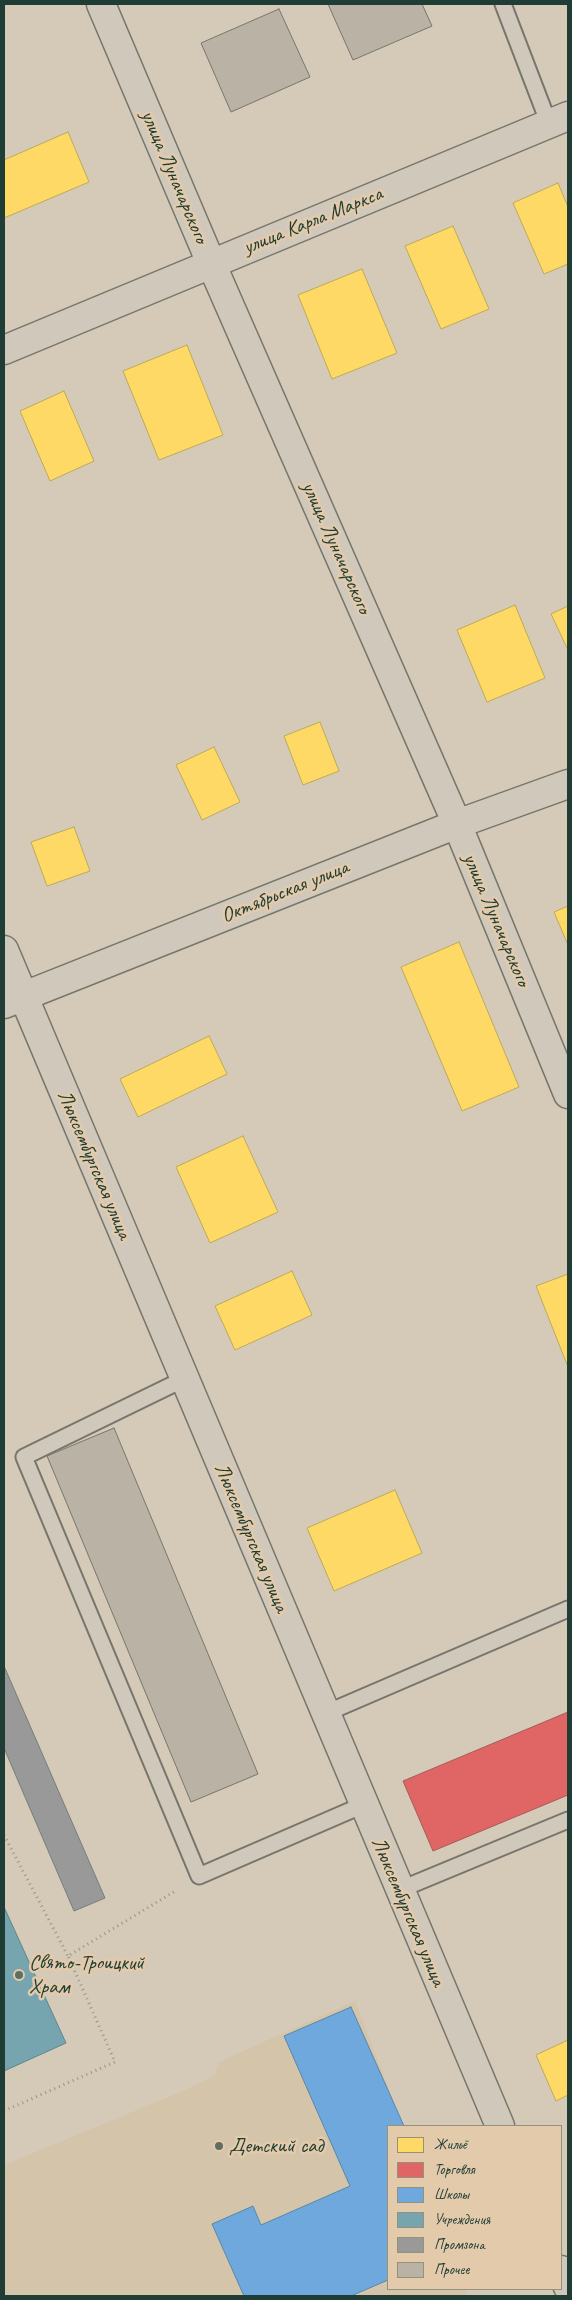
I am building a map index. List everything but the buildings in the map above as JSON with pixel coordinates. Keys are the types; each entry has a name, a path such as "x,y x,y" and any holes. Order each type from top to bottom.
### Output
{"street":[{"name":"улица Луначарского","path":"101,4 211,263 456,824 568,1094"},
{"name":"улица Карла Маркса","path":"4,350 559,120"},
{"name":"Октябрьская улица","path":"14,1000 456,824 568,784"},
{"name":"Люксембургская улица","path":"4,950 14,1000 184,1379 324,1714 500,2125"},
{"path":"562,2272 568,2287"}],"lane":[{"path":"503,4 559,120"},
{"path":"184,1379 24,1456 199,1876 363,1805"},
{"path":"324,1714 568,1609"},
{"path":"399,1890 568,1820"}],"path":[{"path":"4,1835 68,1956 115,2062 4,2110"},
{"path":"68,1956 199,1876"}],"shaded area":[{"name":"Детский сад","path":"355,2001 403,2125 387,2125 387,2290 465,2290 467,2296 4,2296 4,2165 183,2091 215,2075 219,2062"}],"place":[{"name":"Свято-Троицкий Храм","path":"19,1975"},
{"name":"Детский сад","path":"219,2146"}]}
